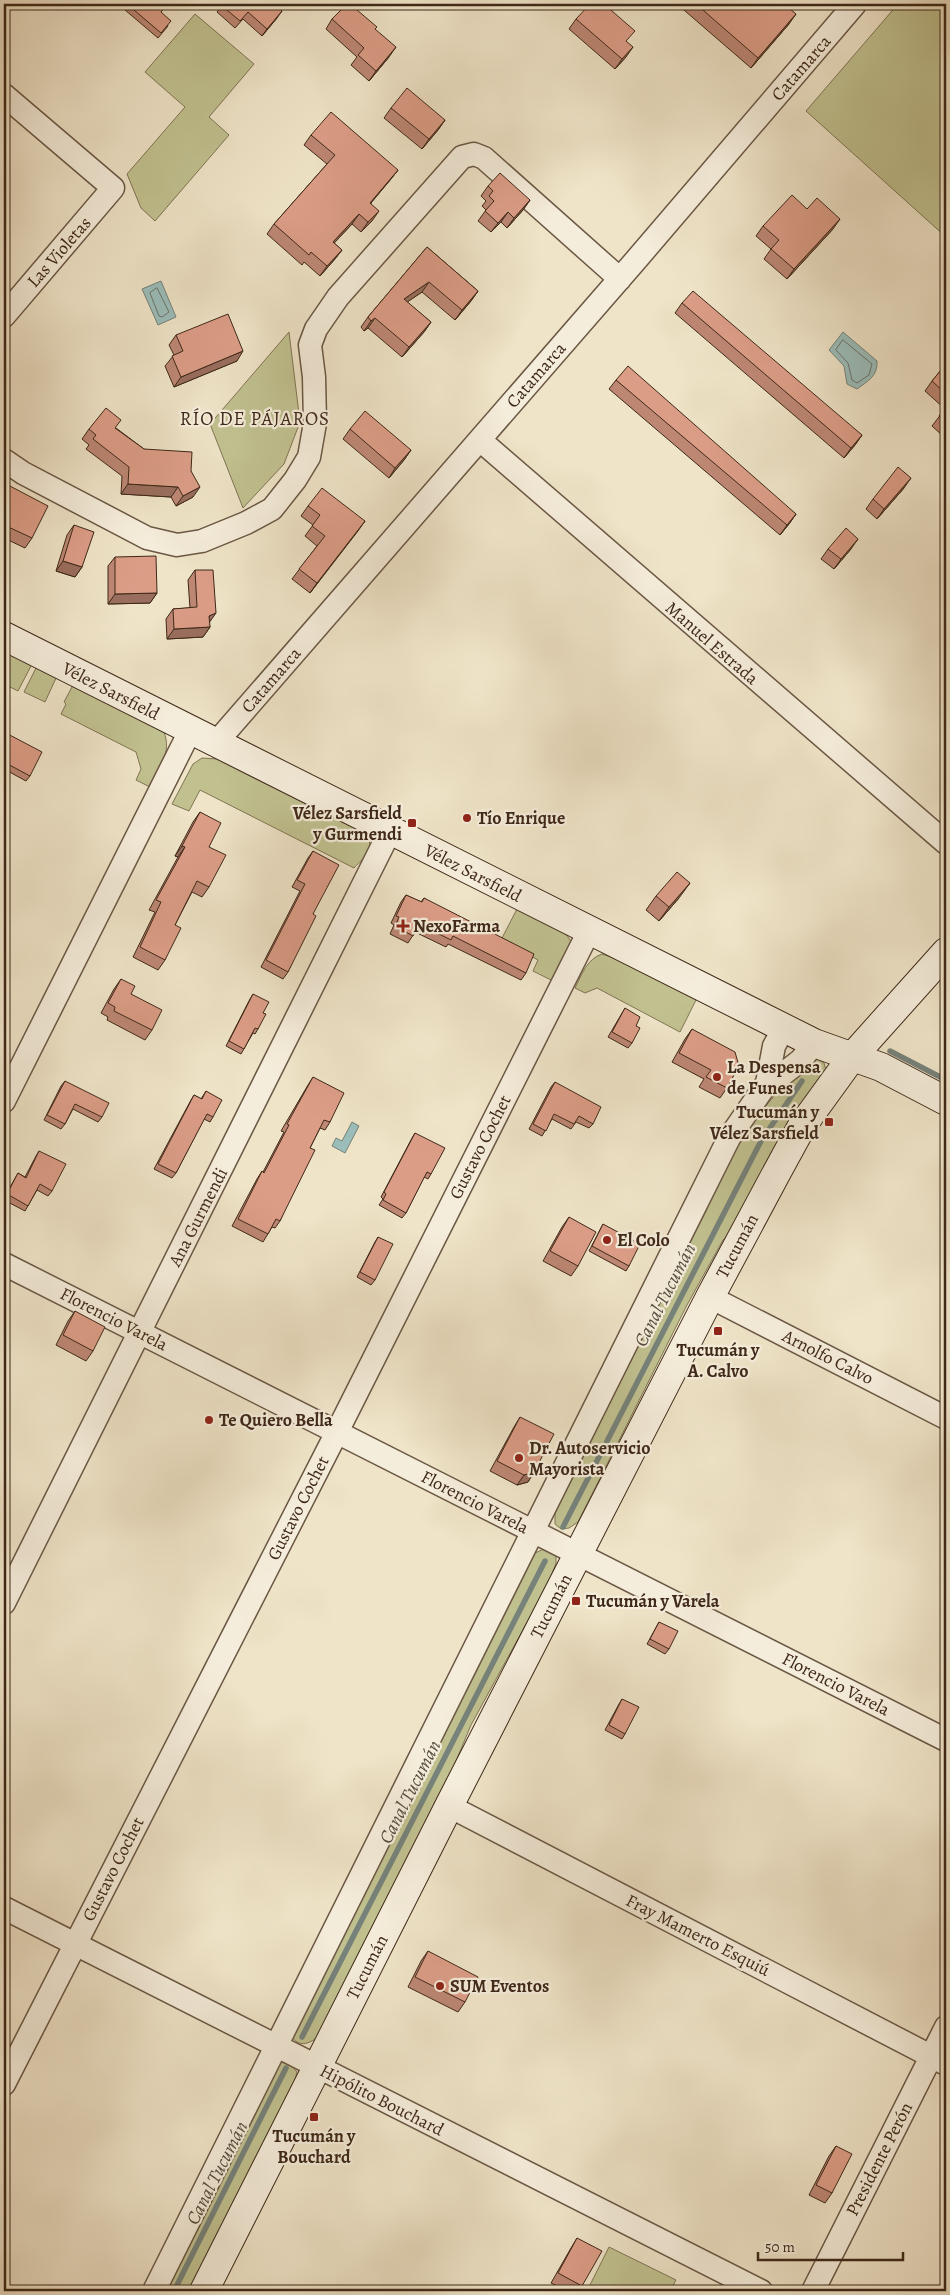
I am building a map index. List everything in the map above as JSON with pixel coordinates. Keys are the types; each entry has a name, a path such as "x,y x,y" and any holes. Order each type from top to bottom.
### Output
{"main road":[{"name":"Vélez Sarsfield","path":"4,636 814,1043 881,1067 946,1101"},
{"name":"Tucumán","path":"204,2291 710,1296 802,1126 852,1057 946,952"}],"street":[{"name":"Catamarca","path":"216,744 620,279 855,4"},
{"name":"Las Violetas","path":"4,95 113,188 4,316"},
{"path":"4,460 13,471 147,538 177,545 202,541 246,523 272,509 295,480 309,457 315,423 314,378 310,345 316,329 350,282 462,157 474,154 484,158 620,279"},
{"name":"Manuel Estrada","path":"480,440 946,844"},
{"path":"4,1101 190,731"},
{"name":"Ana Gurmendi","path":"4,1603 390,831"},
{"name":"Gustavo Cochet","path":"4,2084 337,1432 589,931"},
{"path":"154,2291 729,1138 767,1083 774,1046 784,1028"},
{"path":"767,1083 783,1074 801,1060 814,1043"},
{"name":"Florencio Varela","path":"4,1264 946,1740"},
{"name":"Arnolfo Calvo","path":"710,1296 946,1418"},
{"name":"Fray Mamerto Esquiú","path":"449,1806 939,2060"},
{"name":"Hipólito Bouchard","path":"4,1908 761,2291"},
{"name":"Presidente Perón","path":"812,2291 939,2060 946,2027"}],"green space":[{"path":"898,4 946,4 946,237 806,111"},
{"path":"195,14 254,64 209,117 229,135 155,221 141,208 127,174 185,107 145,72"},
{"path":"289,332 300,422 284,464 243,508 210,424"},
{"path":"4,649 32,664 18,691 4,684"},
{"path":"37,666 57,676 45,702 24,692"},
{"path":"73,685 164,732 166,740 165,754 150,787 136,780 141,769 136,752 61,714 66,704 64,702"},
{"path":"202,758 217,759 364,832 370,843 369,852 354,868 200,790 189,811 172,804 193,764"},
{"path":"517,909 558,928 570,939 570,949 553,981 533,971 538,960 501,940"},
{"path":"602,954 620,960 697,998 680,1032 597,988 585,993 575,988 592,959"},
{"path":"816,1058 824,1063 826,1070 734,1229 723,1240 687,1305 578,1522 569,1528 561,1529 555,1524 555,1513 559,1500 706,1211 724,1168 742,1134 797,1069"},
{"path":"548,1547 556,1554 556,1563 549,1582 471,1725 443,1792 318,2037 304,2044 297,2042 292,2036 533,1554"},
{"path":"282,2062 292,2066 297,2072 293,2087 192,2291 162,2291 276,2065"},
{"path":"609,2247 676,2280 670,2291 587,2291"}],"water":[{"path":"161,281 176,317 158,325 142,289"},
{"path":"843,332 877,361 874,374 857,389 847,384 844,366 829,350"},
{"path":"352,1122 359,1126 345,1153 332,1146 336,1138 342,1141"}],"building":[{"path":"127,4 163,4 166,6 161,12 171,21 161,33"},
{"path":"274,4 282,11 267,29 248,12 240,21 221,5"},
{"path":"347,4 350,4 377,27 375,29 396,47 376,71 358,55 364,48 332,19"},
{"path":"590,4 604,4 635,31 626,41 633,47 622,59 576,19"},
{"path":"696,4 784,4 796,14 758,58"},
{"path":"407,88 445,120 429,139 391,108"},
{"path":"331,112 398,170 370,203 379,211 368,222 359,214 333,242 342,250 327,266 311,252 309,255 274,224 335,155 311,135"},
{"path":"500,173 530,200 514,218 508,212 498,223 485,211 494,201 489,196 493,191 488,186"},
{"path":"792,195 807,209 817,198 840,219 794,269 771,249 779,240 763,226"},
{"path":"427,247 478,291 462,310 429,282 404,299 431,322 409,347 375,318 371,321 368,317"},
{"path":"693,291 862,435 851,448 682,303"},
{"path":"228,314 243,351 181,377 172,356 183,351 176,335"},
{"path":"946,364 946,394 932,381"},
{"path":"628,366 796,514 787,525 616,380"},
{"path":"946,407 946,423 939,416"},
{"path":"106,408 121,420 115,428 144,449 192,452 191,471 200,487 183,496 178,487 128,484 129,467 93,439 96,435 89,429"},
{"path":"365,411 411,450 395,468 350,429"},
{"path":"898,467 911,478 884,509 873,499"},
{"path":"8,485 48,506 32,538 4,525 4,493"},
{"path":"322,488 365,521 317,583 299,569 325,536 312,526 320,515 308,506"},
{"path":"74,525 94,532 82,567 63,561"},
{"path":"846,528 858,539 841,559 828,549"},
{"path":"156,556 157,593 115,594 115,557"},
{"path":"195,570 213,570 216,613 209,616 210,627 174,629 173,609 197,607"},
{"path":"4,732 42,752 30,776 4,762"},
{"path":"200,812 221,823 209,847 226,855 209,887 197,881 175,925 181,928 165,960 140,947 161,902 156,900 185,847 182,846"},
{"path":"313,851 339,865 313,914 316,916 288,972 266,960 305,884 297,880"},
{"path":"677,872 690,883 669,907 656,896"},
{"path":"406,895 422,902 424,898 534,954 526,973 453,936 451,940 419,924 413,936 395,926 399,917 396,916"},
{"path":"121,979 135,986 131,994 162,1010 152,1030 114,1011 115,1007 108,1003"},
{"path":"253,994 269,1002 263,1013 266,1014 258,1029 255,1028 244,1049 229,1041"},
{"path":"625,1008 640,1017 636,1026 640,1028 632,1043 612,1032"},
{"path":"692,1029 735,1052 739,1066 727,1088 706,1077 711,1070 679,1053"},
{"path":"313,1077 344,1093 330,1122 324,1120 310,1148 315,1150 280,1221 276,1219 268,1234 238,1219 262,1171 264,1173 289,1125 287,1124"},
{"path":"65,1081 109,1103 102,1117 75,1104 65,1124 47,1115"},
{"path":"555,1082 601,1107 593,1124 579,1116 574,1124 554,1114 546,1131 533,1124"},
{"path":"206,1091 222,1100 213,1117 207,1114 176,1173 158,1164 194,1095 202,1099"},
{"path":"415,1133 445,1148 431,1174 427,1172 406,1213 383,1200 386,1194 384,1192"},
{"path":"39,1151 66,1164 52,1191 40,1184 28,1206 7,1194 18,1173 26,1178"},
{"path":"569,1217 596,1232 578,1266 550,1251"},
{"name":"El Colo","path":"603,1224 640,1244 629,1266 592,1246"},
{"path":"378,1237 393,1244 375,1280 360,1272"},
{"path":"75,1311 105,1327 93,1351 63,1335"},
{"name":"Dr. Autoservicio Mayorista","path":"520,1417 554,1434 534,1472 524,1475 497,1461"},
{"path":"659,1622 678,1631 669,1649 650,1639"},
{"path":"622,1699 639,1707 625,1734 609,1725"},
{"path":"428,1951 478,1977 465,2002 415,1977"},
{"path":"836,2146 852,2154 832,2193 816,2185"},
{"path":"577,2238 602,2251 582,2286 558,2273"}],"waterway":[{"path":"890,1051 946,1080"},
{"name":"Canal Tucumán","path":"563,1527 761,1141 802,1081"},
{"name":"Canal Tucumán","path":"302,2037 545,1561"},
{"name":"Canal Tucumán","path":"174,2291 286,2068"}],"place":[{"name":"Tío Enrique","path":"467,818"},
{"name":"Vélez Sarsfield y Gurmendi","path":"412,823"},
{"name":"NexoFarma","path":"403,926"},
{"name":"La Despensa de Funes","path":"717,1077"},
{"name":"Tucumán y Vélez Sarsfield","path":"829,1122"},
{"name":"El Colo","path":"607,1240"},
{"name":"Tucumán y A. Calvo","path":"718,1331"},
{"name":"Te Quiero Bella","path":"209,1420"},
{"name":"Dr. Autoservicio Mayorista","path":"519,1458"},
{"name":"Tucumán y Varela","path":"576,1601"},
{"name":"SUM Eventos","path":"440,1986"},
{"name":"Tucumán y Bouchard","path":"314,2117"}],"district":[{"name":"RÍO DE PÁJAROS","path":"255,419"}]}
